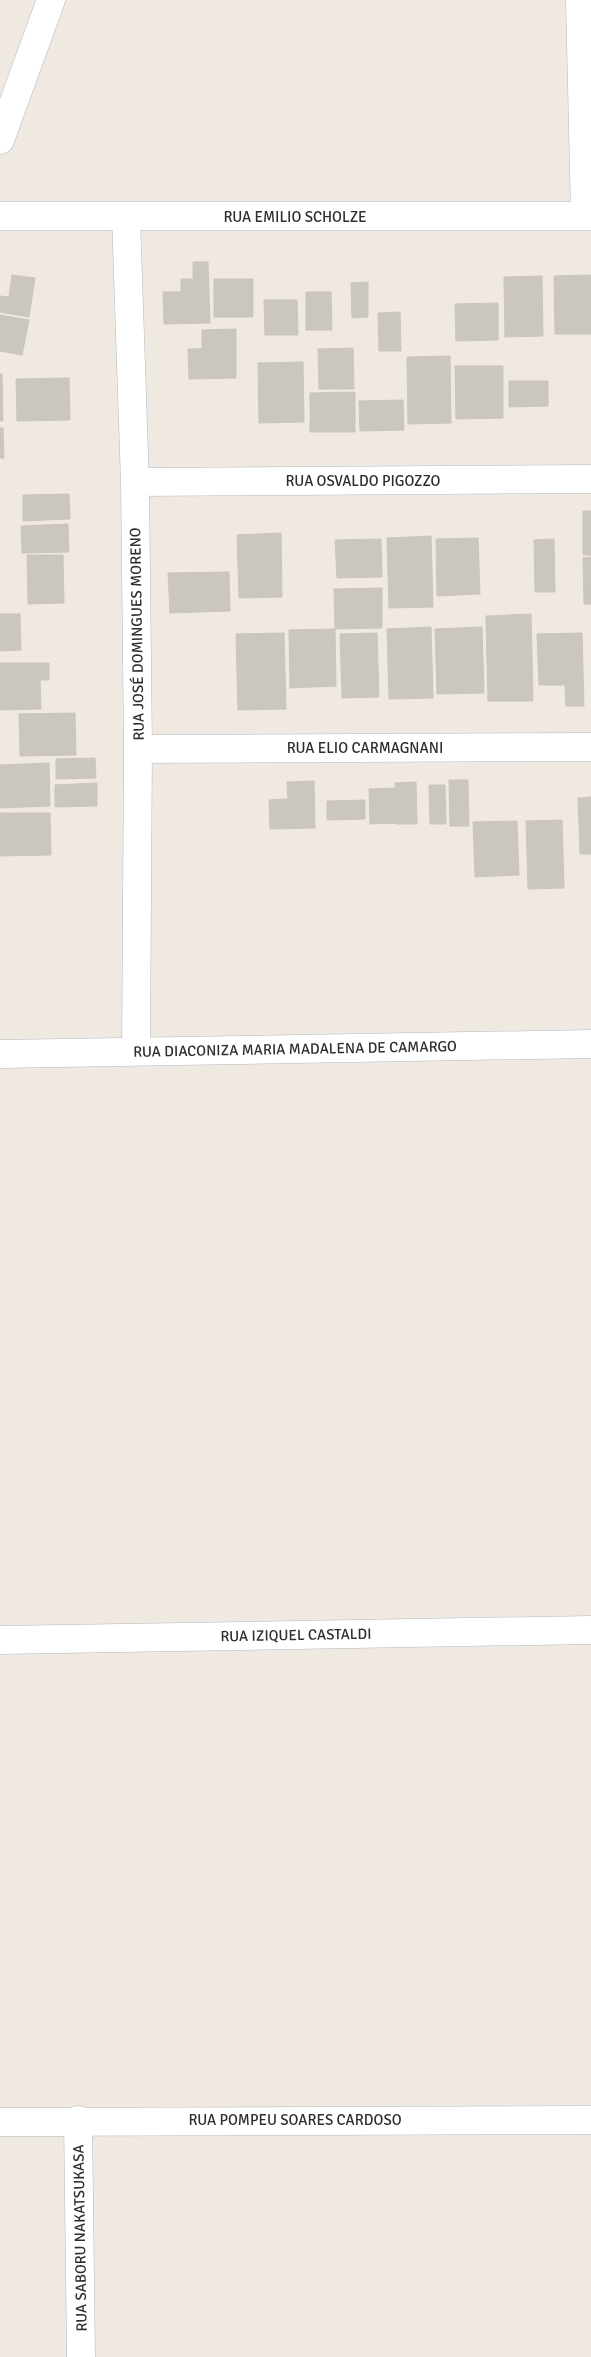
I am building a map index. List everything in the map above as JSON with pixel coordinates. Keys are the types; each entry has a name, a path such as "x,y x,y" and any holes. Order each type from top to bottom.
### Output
{"street":[{"path":"0,140 51,0"},
{"path":"580,0 588,216"},
{"name":"RUA EMILIO SCHOLZE","path":"0,216 126,218 588,216"},
{"name":"RUA JOSÉ DOMINGUES MORENO","path":"126,218 135,482 138,749 136,1051"},
{"name":"RUA OSVALDO PIGOZZO","path":"135,482 591,479"},
{"name":"RUA ELIO CARMAGNANI","path":"138,749 591,747"},
{"name":"RUA DIACONIZA MARIA MADALENA DE CAMARGO","path":"0,1054 591,1044"},
{"name":"RUA IZIQUEL CASTALDI","path":"0,1640 591,1630"},
{"name":"RUA POMPEU SOARES CARDOSO","path":"0,2122 78,2120 591,2120"},
{"name":"RUA SABORU NAKATSUKASA","path":"78,2120 81,2357"}],"building":[{"path":"193,262 208,262 210,323 164,324 163,292 181,292 181,279 193,279"},
{"path":"12,275 35,278 29,317 0,312 0,296 9,297"},
{"path":"591,275 591,334 555,334 554,276"},
{"path":"542,276 543,336 505,337 504,277"},
{"path":"214,279 253,279 253,317 214,317"},
{"path":"368,282 368,317 352,318 351,283"},
{"path":"306,292 331,292 332,330 306,330"},
{"path":"264,300 297,300 298,335 265,335"},
{"path":"498,303 498,340 456,341 455,304"},
{"path":"400,312 401,351 379,351 378,313"},
{"path":"0,315 29,320 22,355 0,351"},
{"path":"236,329 236,348 202,349 202,330"},
{"path":"236,348 236,378 189,379 188,349"},
{"path":"353,348 354,389 319,389 318,349"},
{"path":"450,356 451,423 408,424 407,357"},
{"path":"303,362 304,422 259,423 258,363"},
{"path":"455,366 503,366 503,418 456,419"},
{"path":"0,374 2,374 3,421 0,421"},
{"path":"69,378 70,420 17,421 16,379"},
{"path":"509,381 548,381 548,406 509,407"},
{"path":"355,392 355,432 310,432 310,393"},
{"path":"403,400 404,430 360,431 359,401"},
{"path":"0,428 3,428 4,458 0,458"},
{"path":"69,494 70,519 23,521 23,495"},
{"path":"583,511 591,511 591,555 583,555"},
{"path":"68,524 69,552 22,553 21,526"},
{"path":"281,533 282,597 239,598 237,535"},
{"path":"431,536 433,607 389,608 387,538"},
{"path":"478,538 480,594 437,596 436,539"},
{"path":"381,539 382,577 337,578 335,540"},
{"path":"554,539 555,592 535,592 534,540"},
{"path":"27,555 63,555 64,603 28,604"},
{"path":"591,557 591,604 584,604 583,558"},
{"path":"229,572 230,611 170,613 168,573"},
{"path":"382,588 382,628 335,629 334,589"},
{"path":"0,614 20,614 21,650 0,651"},
{"path":"531,614 533,701 488,701 486,616"},
{"path":"431,627 433,698 389,699 387,629"},
{"path":"482,627 484,693 437,694 435,629"},
{"path":"335,629 336,686 290,688 289,630"},
{"path":"284,633 286,709 238,710 236,634"},
{"path":"377,633 379,697 342,698 340,634"},
{"path":"582,633 584,706 566,706 565,685 539,685 537,634"},
{"path":"0,663 49,663 49,680 40,680 41,709 0,710"},
{"path":"75,713 76,755 20,756 19,714"},
{"path":"95,758 96,778 56,779 56,759"},
{"path":"49,763 50,806 0,808 0,765"},
{"path":"449,780 468,780 469,826 450,826"},
{"path":"314,781 315,828 270,829 269,800 288,799 287,782"},
{"path":"416,782 417,824 396,824 395,783"},
{"path":"97,783 97,806 55,807 55,785"},
{"path":"429,785 445,785 446,824 430,824"},
{"path":"395,788 396,823 370,824 369,789"},
{"path":"591,797 591,854 580,854 578,798"},
{"path":"365,800 365,819 327,820 327,801"},
{"path":"0,813 50,813 51,855 0,856"},
{"path":"562,820 564,888 528,889 526,821"},
{"path":"517,821 519,875 475,877 473,822"}]}
